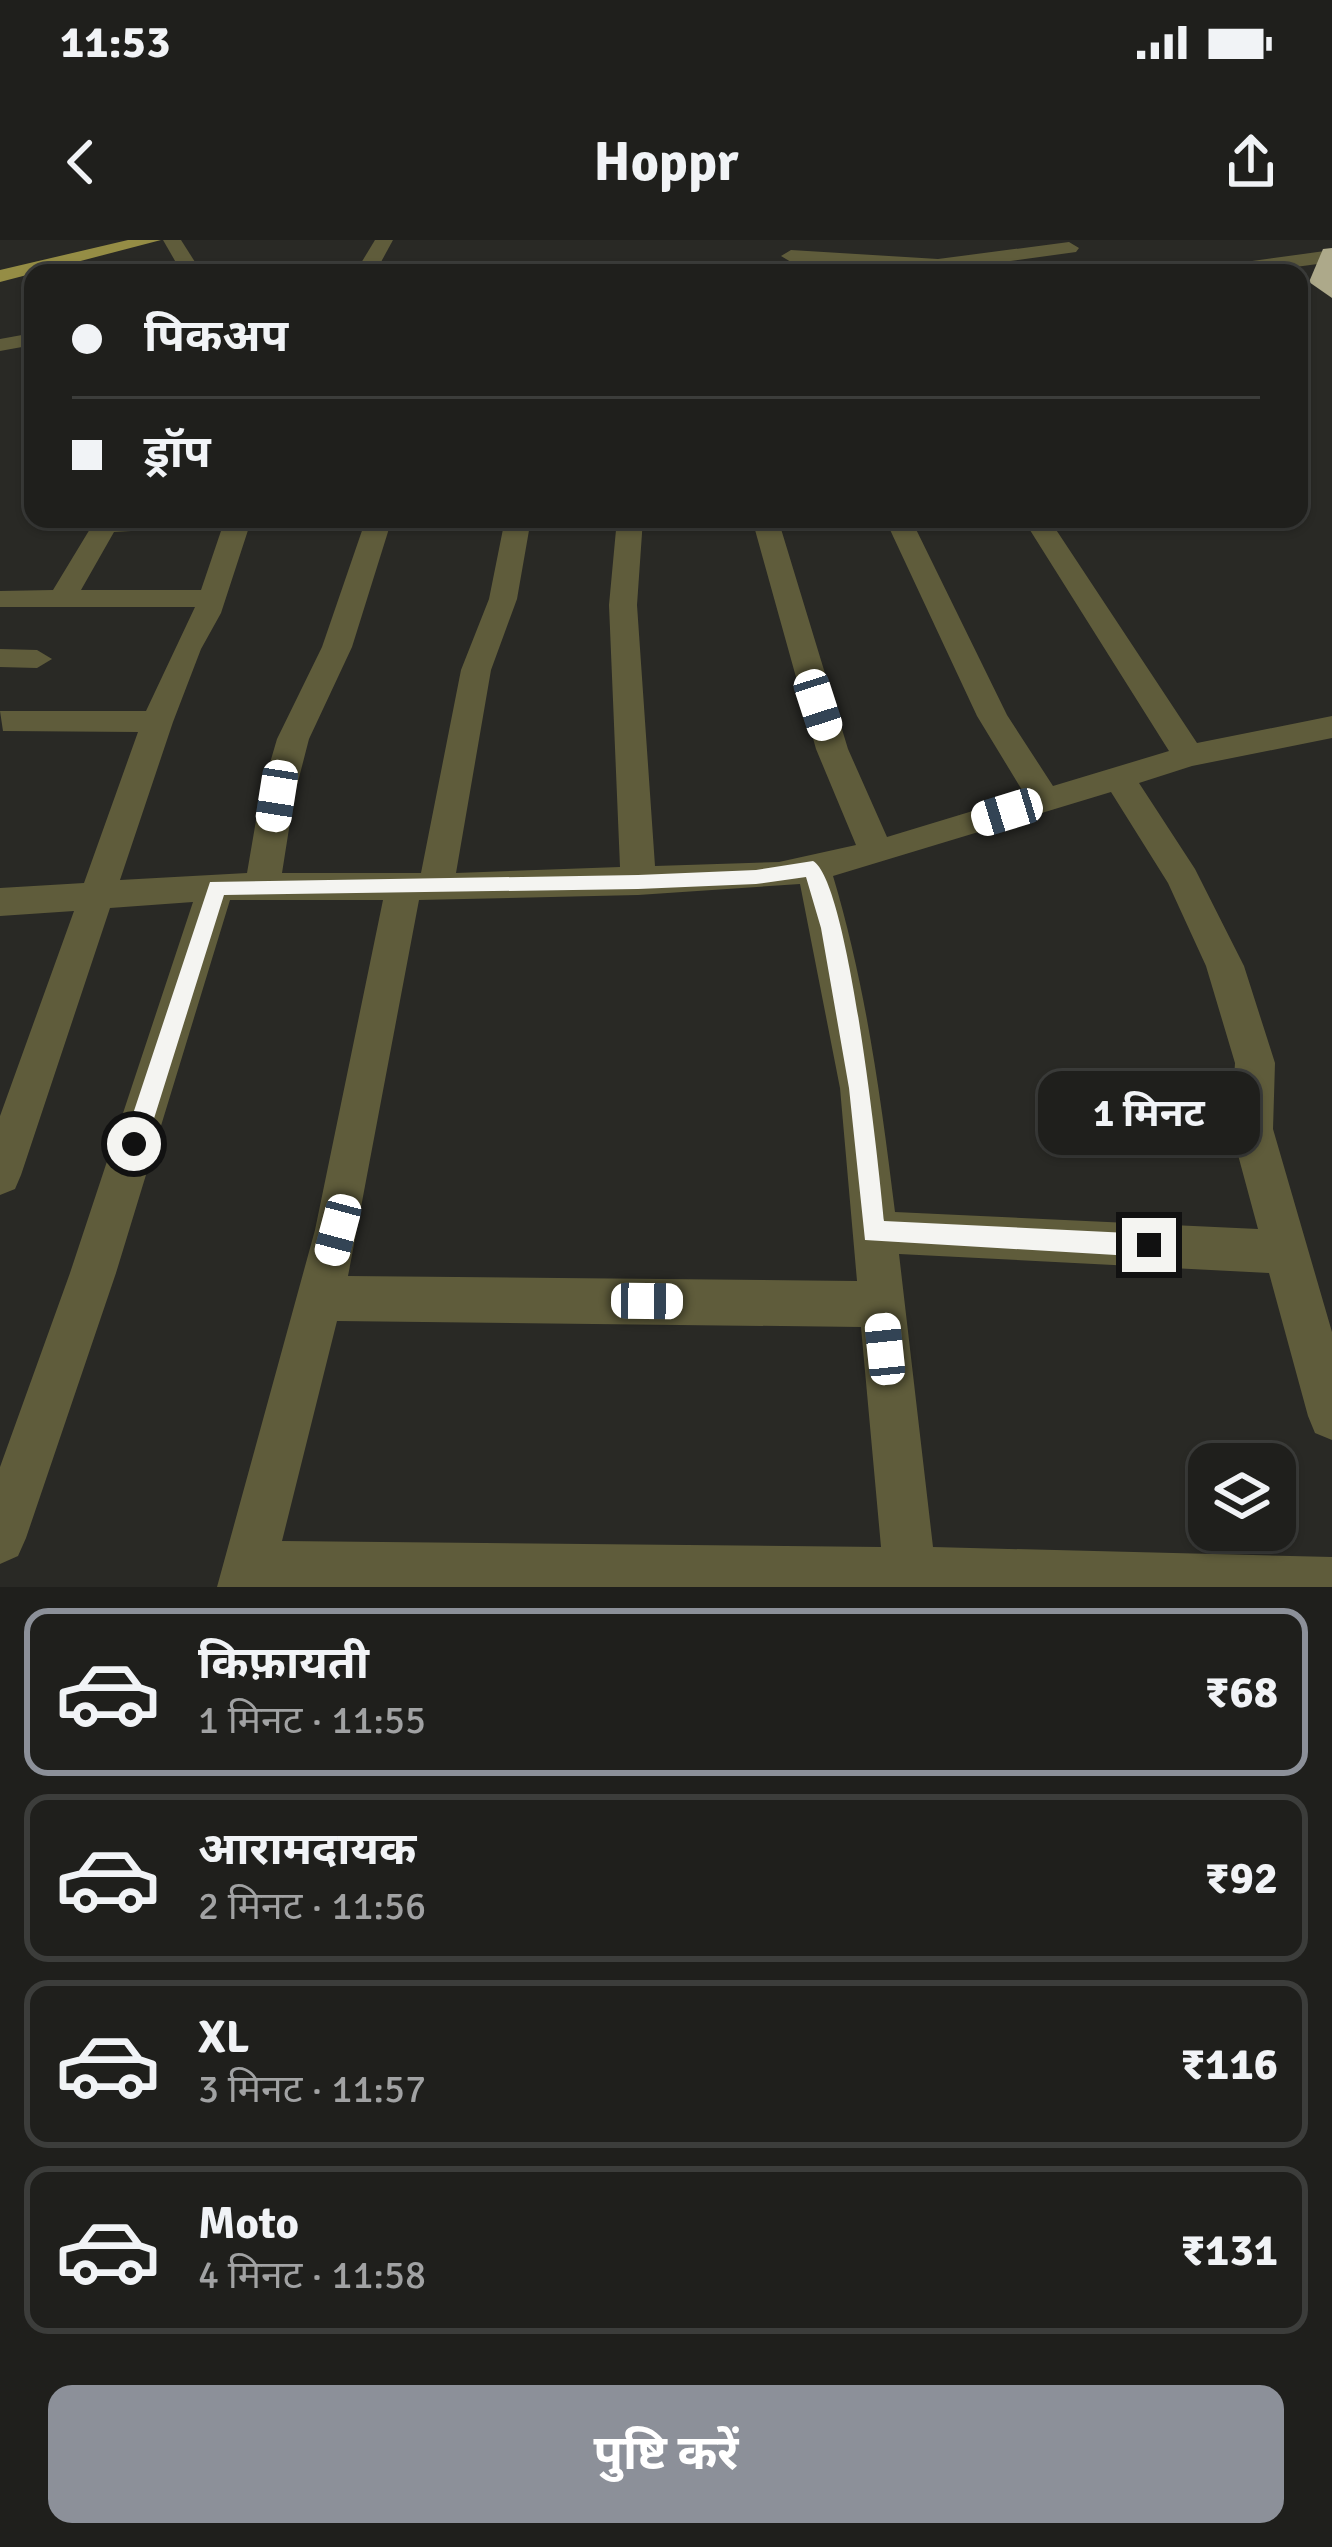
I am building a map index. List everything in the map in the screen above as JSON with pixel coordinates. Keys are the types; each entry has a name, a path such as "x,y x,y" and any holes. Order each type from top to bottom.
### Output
{"main road":[{"path":"26,264 115,240"},
{"path":"34,264 152,240"}],"street":[{"path":"982,240 1007,264"},
{"path":"941,264 1069,248"},
{"path":"791,256 897,264"},
{"path":"1274,264 1332,256"},
{"path":"62,599 104,528"},
{"path":"0,1174 157,722 212,598 236,528"},
{"path":"263,886 277,796 293,739 337,647 376,528"},
{"path":"516,528 503,599 476,670 247,1577 910,1574 1332,1583"},
{"path":"629,528 623,605 638,882"},
{"path":"768,528 832,749 877,853"},
{"path":"902,528 992,716 1045,801"},
{"path":"1042,528 1189,756"},
{"path":"0,599 212,598"},
{"path":"0,658 37,659"},
{"path":"1,723 157,722"},
{"path":"3,909 96,894 216,887 756,877 877,853 1189,756 1332,727"},
{"path":"1120,778 1192,896 1225,966 1255,1063 1252,1130 1332,1416"},
{"path":"813,868 830,928 860,1088 910,1574"},
{"path":"0,1538 93,1273 216,887"},
{"path":"874,1232 1287,1252"},
{"path":"320,1298 880,1304"}],"route":[{"path":"134,1144 216,887 638,882 756,877 813,868 830,928 860,1088 874,1232 1149,1245"}]}
